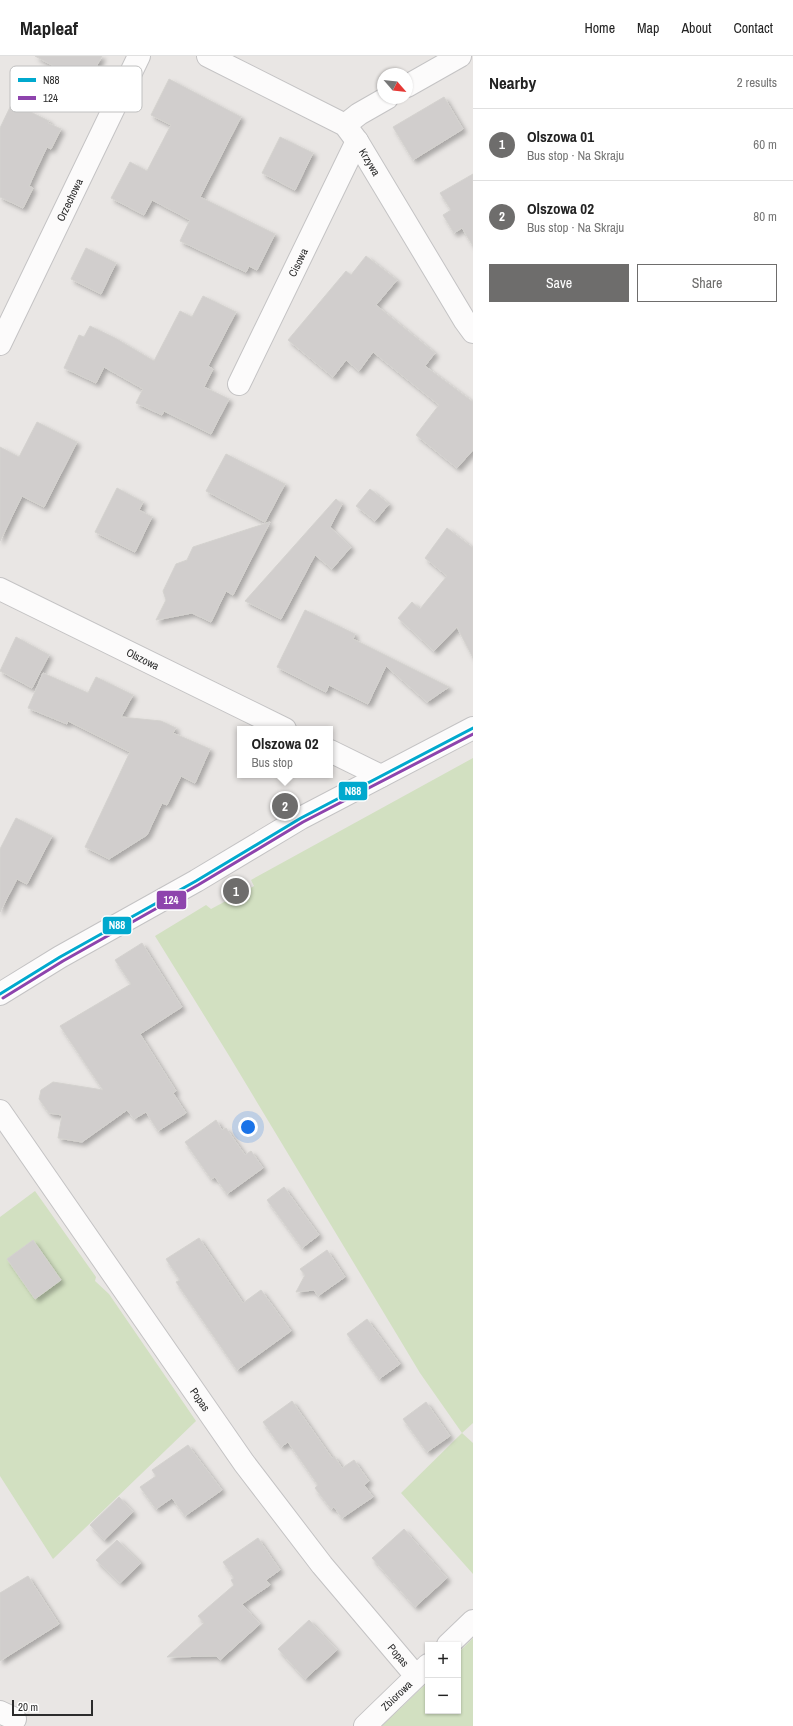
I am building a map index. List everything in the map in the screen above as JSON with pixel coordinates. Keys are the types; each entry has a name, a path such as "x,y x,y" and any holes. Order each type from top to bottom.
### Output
{"street":[{"name":"Orzechowa","path":"134,66 139,56"},
{"path":"208,56 351,133 359,114 377,104"},
{"path":"413,83 460,56"},
{"name":"Orzechowa","path":"0,344 112,112"},
{"name":"Krzywa","path":"351,133 473,332"},
{"name":"Cisowa","path":"239,384 351,133"},
{"name":"Olszowa","path":"0,589 279,726"},
{"path":"0,994 54,961 196,881 301,818 473,728"},
{"path":"333,752 381,776"},
{"name":"Popas","path":"0,1111 244,1463 322,1565 422,1670"},
{"path":"451,1642 473,1621"},
{"name":"Zbiorowa","path":"365,1726 422,1670"}],"green space":[{"path":"473,758 473,1423 462,1433 420,1373 228,1054 155,936 206,905 211,909 254,886 251,880"},
{"path":"35,1191 96,1277 95,1281 109,1294 196,1421 53,1559 0,1476 0,1217"},
{"path":"462,1433 473,1443 473,1574 401,1493"},
{"path":"473,1638 473,1726 382,1726 425,1685 425,1714 461,1714 461,1650"}],"building":[{"path":"35,56 102,56 97,66 54,66"},
{"path":"169,79 241,117 200,197 275,234 257,270 249,266 246,272 180,241 190,220 152,200 144,215 111,198 130,162 147,171 171,125 151,115"},
{"path":"444,97 463,129 413,160 393,127"},
{"path":"10,107 10,112 30,112 61,129 51,149 47,147 29,186 33,188 23,208 0,197 0,128"},
{"path":"280,137 313,153 295,190 262,173"},
{"path":"473,174 473,246 462,228 454,233 443,215 451,210 440,193"},
{"path":"86,248 116,263 101,294 71,279"},
{"path":"366,256 397,280 376,305 435,353 425,366 473,402 473,450 457,468 416,435 439,405 373,352 359,371 346,360 333,377 288,340 346,271 351,275"},
{"path":"203,296 236,312 208,366 213,369 204,387 229,399 211,434 164,411 162,415 136,403 143,389 104,367 96,383 64,368 79,335 84,337 90,326 115,338 154,361 180,311 192,317"},
{"path":"37,422 77,442 44,507 22,496 0,541 0,447 19,457"},
{"path":"226,454 285,484 265,522 206,491"},
{"path":"117,488 143,502 139,510 152,517 135,552 95,532"},
{"path":"370,489 389,504 375,521 356,506"},
{"path":"336,499 342,504 330,527 351,547 332,569 315,555 281,619 245,601"},
{"path":"270,522 233,595 226,591 211,622 192,613 156,620 166,600 163,591 176,564 187,560 193,547"},
{"path":"447,528 473,548 473,658 457,627 434,651 398,618 412,602 420,609 447,576 425,558"},
{"path":"305,610 355,634 353,639 449,687 427,702 386,666 368,704 329,685 326,692 277,667"},
{"path":"16,637 49,655 32,688 0,671"},
{"path":"43,673 88,693 96,677 133,695 121,717 161,721 176,728 173,733 210,749 195,783 181,776 167,805 162,803 147,835 109,859 85,847 130,752 68,721 67,724 28,708"},
{"path":"16,818 52,836 27,884 17,879 0,912 0,849"},
{"path":"142,943 182,1007 140,1034 176,1091 173,1093 186,1113 158,1131 146,1112 134,1119 127,1110 82,1142 58,1138 62,1115 49,1113 39,1099 41,1090 53,1082 103,1090 60,1026 131,984 115,960"},
{"path":"216,1120 222,1130 226,1128 245,1155 251,1151 263,1168 227,1194 215,1177 211,1179 185,1142"},
{"path":"284,1187 319,1235 302,1248 267,1200"},
{"path":"199,1238 243,1303 261,1290 291,1331 237,1370 176,1282 180,1280 166,1259"},
{"path":"33,1240 61,1280 35,1299 7,1259"},
{"path":"327,1250 345,1277 318,1296 314,1290 296,1292 305,1275 300,1269"},
{"path":"367,1319 400,1364 379,1379 347,1334"},
{"path":"292,1401 332,1458 334,1456 342,1468 354,1460 369,1481 364,1485 373,1497 342,1518 334,1507 331,1509 315,1488 318,1485 288,1442 281,1447 263,1422"},
{"path":"426,1402 450,1436 427,1452 403,1419"},
{"path":"188,1445 222,1490 185,1516 172,1498 156,1509 140,1487 156,1476 152,1470"},
{"path":"119,1497 133,1512 104,1540 90,1525"},
{"path":"404,1529 447,1578 415,1607 372,1558"},
{"path":"258,1538 280,1570 266,1580 270,1585 242,1604 260,1624 220,1660 216,1656 167,1657 204,1623 198,1616 234,1585 231,1580 234,1578 223,1562"},
{"path":"117,1540 141,1563 120,1583 96,1560"},
{"path":"28,1576 59,1624 0,1661 0,1593"},
{"path":"309,1620 337,1650 305,1679 278,1649"}],"transit line":[{"name":"N88","path":"0,994 60,957 196,881 301,818 473,728"},
{"name":"124","path":"3,998 63,961 198,885 303,822 473,734"}],"place":[{"name":"Olszowa 02","path":"285,806"},
{"name":"Olszowa 01","path":"236,891"}]}
